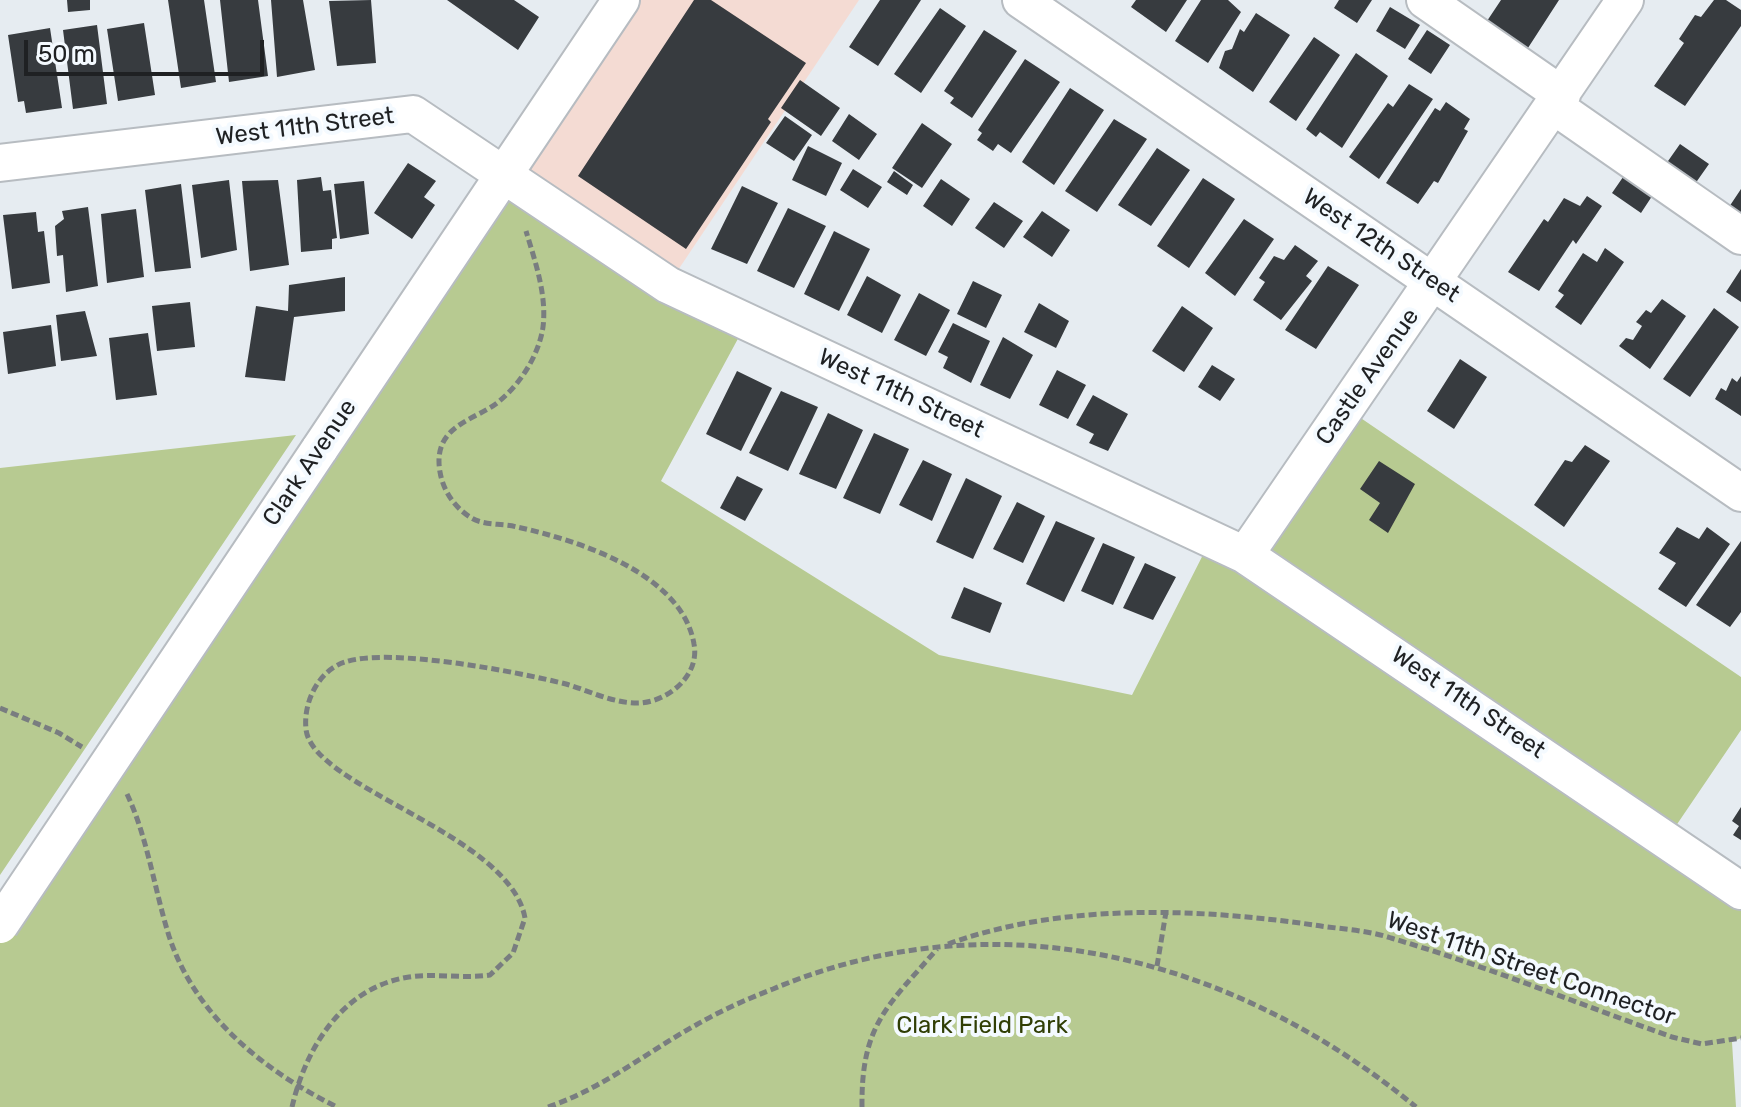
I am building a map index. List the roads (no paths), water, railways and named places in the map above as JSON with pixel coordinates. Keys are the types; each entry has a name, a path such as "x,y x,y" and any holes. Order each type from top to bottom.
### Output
{"street":[{"name":"Clark Avenue","path":"0,925 621,0"},
{"name":"West 12th Street","path":"1021,0 1741,493"},
{"path":"1425,0 1741,236"},
{"name":"Castle Avenue","path":"1245,555 1625,0"},
{"name":"West 11th Street","path":"0,163 413,114 668,285 1245,555 1741,891"}],"park label":[{"name":"Clark Field Park","path":"982,1026"}]}
